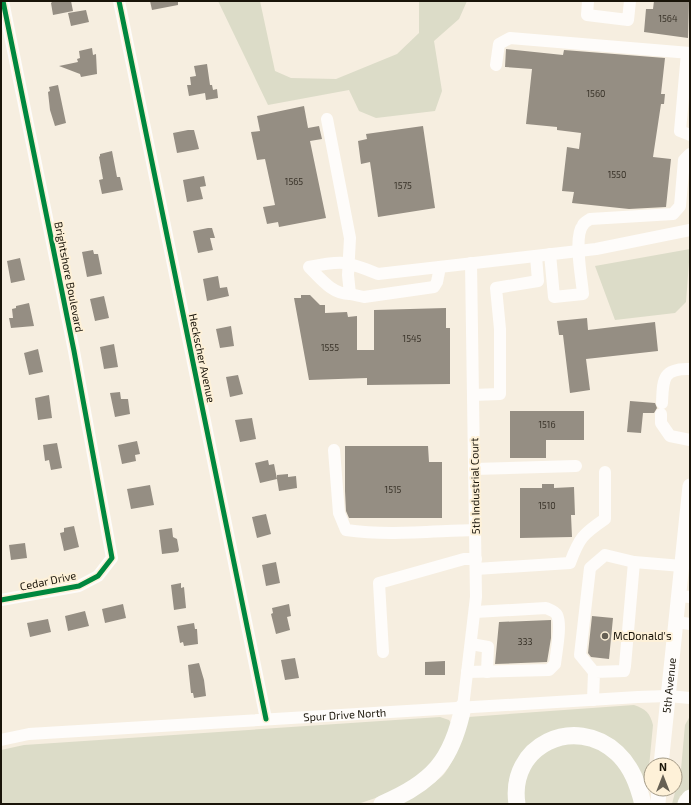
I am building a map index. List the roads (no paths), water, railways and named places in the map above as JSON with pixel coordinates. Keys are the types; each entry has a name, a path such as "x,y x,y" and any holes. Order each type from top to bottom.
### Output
{"highway":[{"path":"382,804 402,796 425,780 443,762 453,745 463,707"},
{"path":"517,804 517,787 520,771 528,757 541,745 559,736 580,735 600,742 616,753 630,768 643,804"},
{"path":"686,804 690,798"}],"main road":[{"name":"5th Avenue","path":"662,757 668,696 683,623 684,597 682,566 690,491"}],"street":[{"name":"Brightshore Boulevard","path":"3,1 74,351 112,558"},
{"name":"Heckscher Avenue","path":"119,1 266,719"},
{"path":"588,1 587,15 628,20 630,1"},
{"path":"496,64 498,44 510,38 689,53 680,131 690,136"},
{"path":"327,119 350,238 348,275 350,294"},
{"path":"550,254 554,297 584,294 579,251 580,231 583,224 590,219 673,214 680,206 684,160 690,154"},
{"path":"440,267 438,282 434,287 364,297 341,294 328,286 309,267 332,262 349,262 378,274 579,251 690,230"},
{"path":"473,395 500,394 500,329 496,288 538,281 536,256"},
{"name":"5th Industrial Court","path":"463,707 475,612 476,564 471,264"},
{"path":"376,295 375,285 378,274"},
{"path":"690,369 675,370 666,374 663,380 661,423 670,436 690,440"},
{"path":"334,450 339,513 346,530 391,533 475,530"},
{"path":"474,469 576,466"},
{"path":"383,652 379,583 464,559 476,564 570,563 577,542 591,528 605,519 606,472"},
{"path":"593,700 594,672 580,655 590,568 605,555 634,562 682,566"},
{"name":"Cedar Drive","path":"1,600 79,586 98,576 112,558"},
{"path":"594,672 624,671 634,562"},
{"path":"468,672 548,670 553,668 555,664 559,623 558,616 554,611 546,608 475,612"},
{"path":"471,644 488,647 487,672"},
{"name":"Spur Drive North","path":"1,740 29,734 266,719 668,696 690,698"}],"place":[{"name":"McDonald's","path":"605,636"}]}
